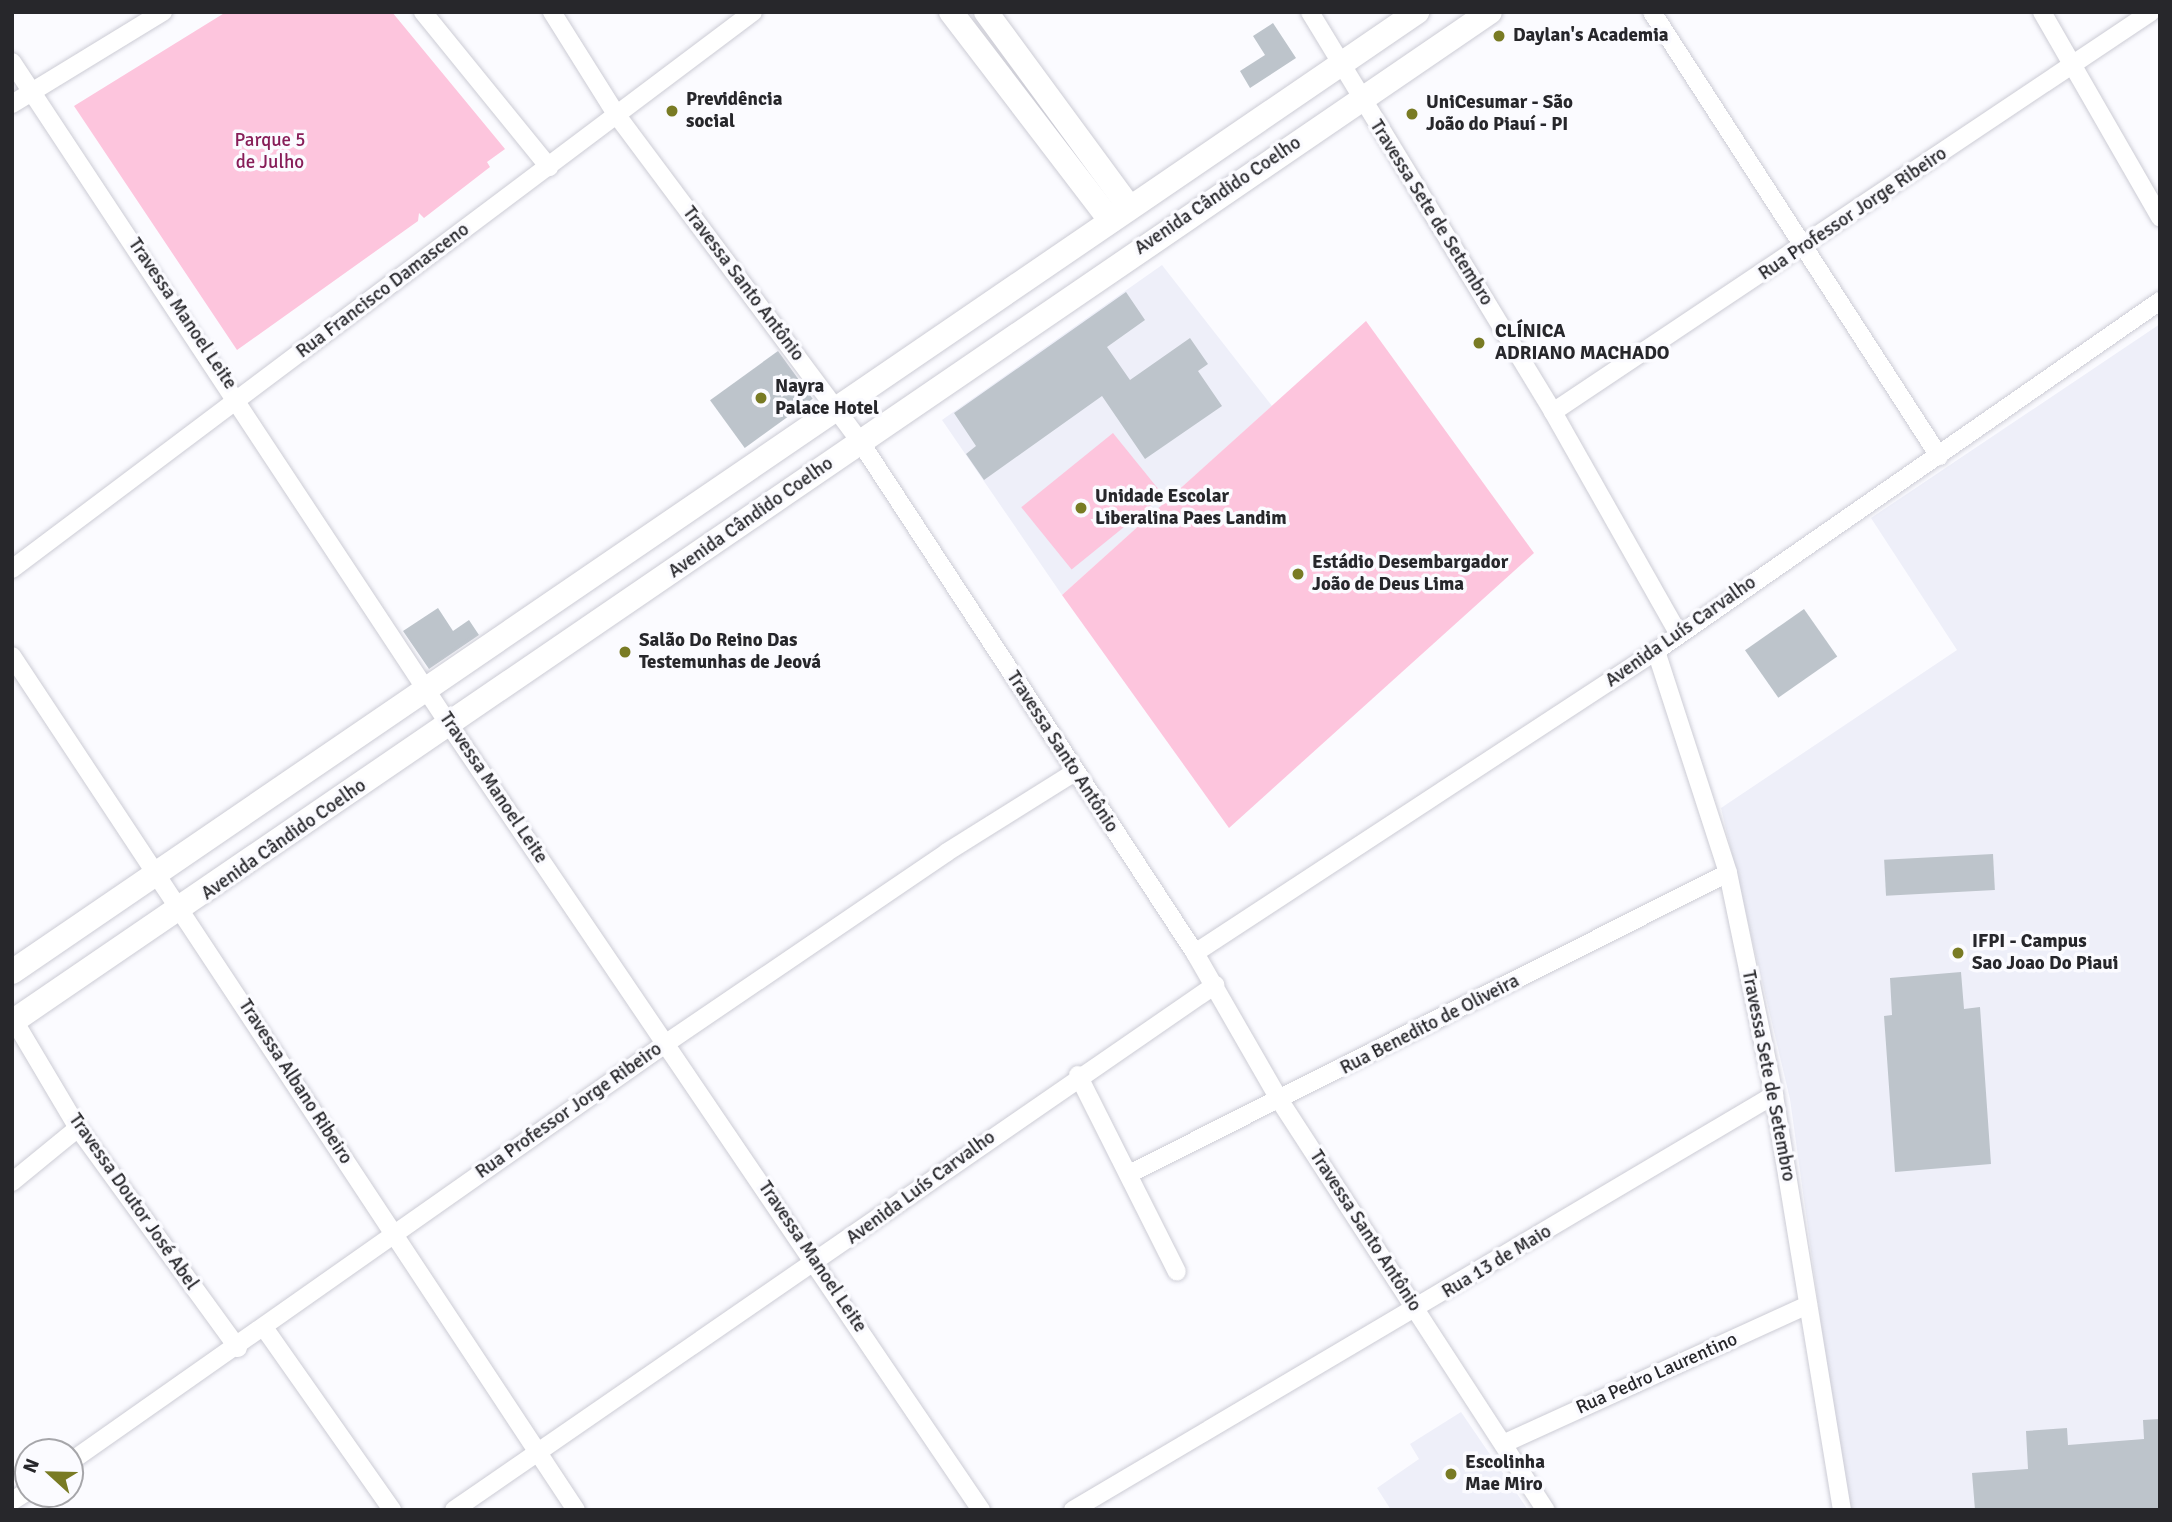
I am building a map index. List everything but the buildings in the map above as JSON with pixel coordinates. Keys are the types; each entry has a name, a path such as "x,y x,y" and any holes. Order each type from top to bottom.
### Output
{"main road":[{"path":"951,12 983,59 1120,214"},
{"path":"986,12 1120,214"},
{"name":"Avenida Cândido Coelho","path":"12,972 839,411 1120,214 1417,12"},
{"name":"Avenida Cândido Coelho","path":"14,1020 184,909 1490,12"},
{"path":"983,59 1008,43"}],"street":[{"path":"12,104 163,12"},
{"path":"423,12 550,167"},
{"name":"Travessa Santo Antônio","path":"552,12 616,114 861,443 1195,953 1280,1101 1505,1443 1546,1510"},
{"name":"Rua Francisco Damasceno","path":"12,569 753,12"},
{"name":"Travessa Sete de Setembro","path":"1310,12 1553,412 1678,633"},
{"path":"1651,12 1939,456"},
{"path":"2042,12 2160,217"},
{"name":"Rua Professor Jorge Ribeiro","path":"1553,412 1805,247 2151,12"},
{"name":"Travessa Manoel Leite","path":"12,62 239,399 450,726 817,1264 981,1510"},
{"name":"Avenida Luís Carvalho","path":"1195,953 1656,651 1678,633 1939,456 2160,301"},
{"name":"Travessa Sete de Setembro","path":"1656,651 1728,873 1774,1095 1842,1510"},
{"name":"Travessa Albano Ribeiro","path":"12,656 184,909 393,1235 576,1510"},
{"name":"Rua Professor Jorge Ribeiro","path":"84,1452 238,1348 393,1235 665,1044 947,852 1075,772"},
{"name":"Rua Benedito de Oliveira","path":"1129,1174 1280,1101 1728,873"},
{"name":"Avenida Luís Carvalho","path":"454,1510 817,1264 1078,1075 1215,985"},
{"name":"Travessa Doutor José Abel","path":"14,1020 78,1128 238,1348"},
{"path":"1078,1075 1177,1272"},
{"name":"Rua 13 de Maio","path":"1073,1510 1417,1310 1774,1095"},
{"path":"12,1182 78,1128"},
{"name":"Rua Pedro Laurentino","path":"1505,1443 1808,1306"},
{"path":"265,1329 392,1510"}],"shaded area":[{"name":"Unidade Escolar Liberalina Paes Landim","path":"1162,265 1272,406 1062,595 942,420"},
{"name":"IFPI - Campus Sao Joao Do Piaui","path":"2160,324 2160,1510 1847,1510 1790,1099 1721,808 1957,650 1871,518"},
{"name":"Escolinha Mae Miro","path":"1461,1412 1528,1510 1391,1510 1377,1488 1419,1459 1410,1444"}],"green space":[{"name":"Parque 5 de Julho","path":"226,12 392,12 505,149 487,162 490,167 424,218 419,213 418,221 237,350 74,106"},
{"name":"Estádio Desembargador João de Deus Lima","path":"1366,321 1534,553 1229,828 1062,595"},
{"path":"1113,433 1163,495 1072,569 1021,507"}],"place":[{"name":"Daylan's Academia","path":"1499,36"},
{"name":"Previdência social","path":"672,111"},
{"name":"UniCesumar - São João do Piauí - PI","path":"1412,114"},
{"name":"CLÍNICA ADRIANO MACHADO","path":"1479,343"},
{"name":"Nayra Palace Hotel","path":"761,398"},
{"name":"Unidade Escolar Liberalina Paes Landim","path":"1081,508"},
{"name":"Estádio Desembargador João de Deus Lima","path":"1298,574"},
{"name":"Salão Do Reino Das Testemunhas de Jeová","path":"625,652"},
{"name":"IFPI - Campus Sao Joao Do Piaui","path":"1958,953"},
{"name":"Escolinha Mae Miro","path":"1451,1474"}]}
